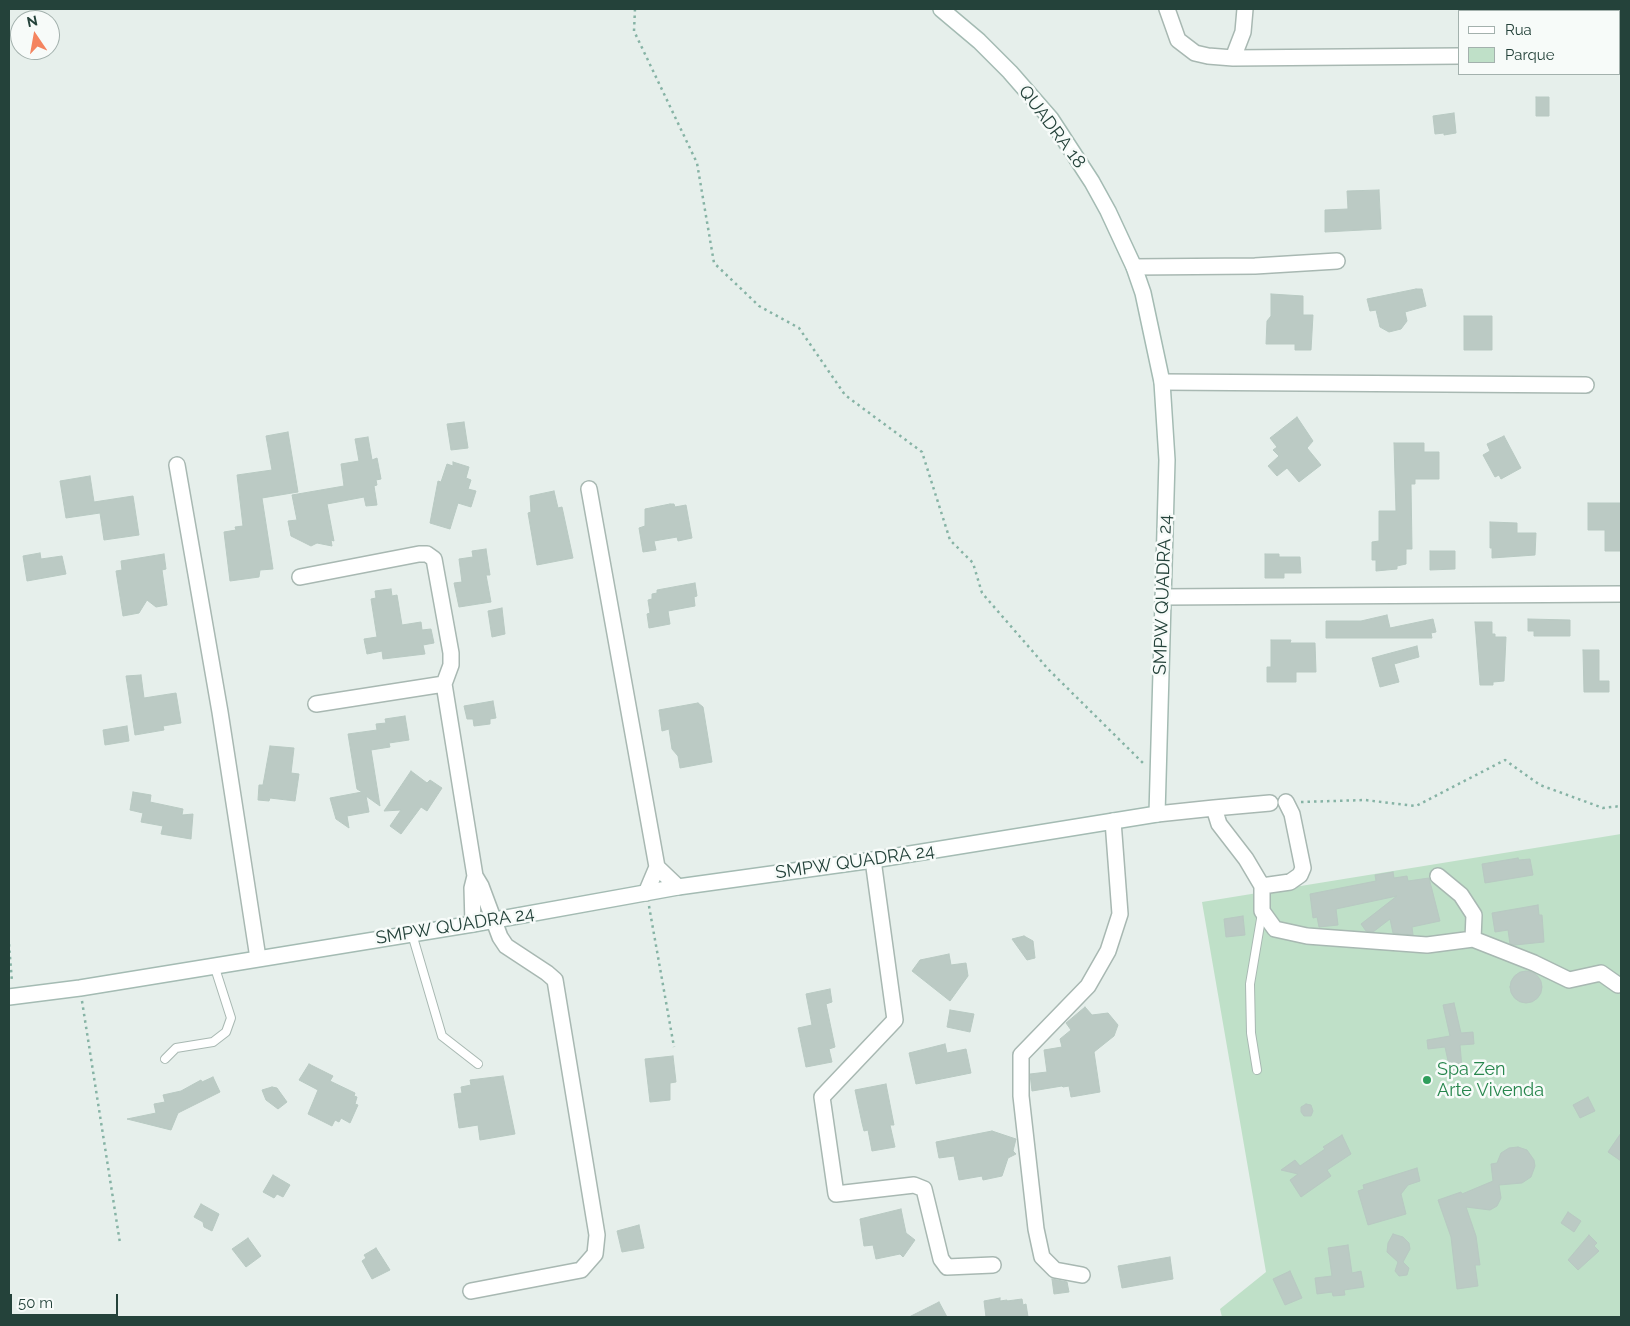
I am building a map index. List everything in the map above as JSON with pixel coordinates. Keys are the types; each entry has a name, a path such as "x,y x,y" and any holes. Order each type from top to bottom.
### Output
{"street":[{"name":"QUADRA 18","path":"941,9 979,41 1010,72 1051,119 1092,182 1134,267"},
{"path":"1167,9 1178,40 1195,53 1208,56 1233,58 1458,56"},
{"path":"1233,58 1244,32 1245,9"},
{"path":"1134,267 1255,266 1337,261"},
{"name":"SMPW QUADRA 24","path":"11,996 80,988 412,934 678,887 873,860 1157,814 1166,460 1162,382 1151,326 1134,267"},
{"path":"1162,382 1586,384"},
{"path":"177,465 221,722 258,958"},
{"path":"589,489 657,866 646,893"},
{"path":"300,577 419,554 431,556 436,564 451,653 451,665 444,684 475,876 495,920 500,937 506,946 548,972 555,980 597,1235 595,1254 581,1270 471,1291"},
{"path":"1163,597 1621,594"},
{"path":"316,704 444,684"},
{"path":"1262,886 1290,882 1300,875 1303,868 1292,814 1286,802"},
{"path":"1157,814 1270,803"},
{"path":"1214,808 1219,824 1246,859 1262,886 1262,911 1275,928 1306,936 1427,945 1473,939 1534,962 1569,980 1601,973 1618,985"},
{"path":"1082,1275 1055,1270 1042,1257 1036,1229 1021,1096 1021,1055 1088,986 1108,952 1120,914 1113,821"},
{"path":"873,860 895,1020 822,1097 836,1194 914,1185 924,1189 940,1259 946,1267 993,1265"},
{"path":"657,866 678,887"},
{"path":"473,924 472,888 475,876"},
{"path":"1438,876 1461,895 1474,914 1473,939"}],"lane":[{"path":"1257,1070 1251,1033 1250,984 1262,911"},
{"path":"412,934 442,1036 478,1064"},
{"path":"165,1059 176,1048 213,1042 226,1032 231,1018 214,965"}],"path":[{"path":"635,9 634,31 697,163 714,263 759,306 799,328 844,395 922,452 950,540 973,563 982,593 1048,669 1158,778"},
{"path":"1286,802 1365,800 1416,806 1505,760 1540,785 1603,808 1621,806"},
{"path":"646,893 674,1048"},
{"path":"9,944 11,996"},
{"path":"80,988 120,1243"}],"green space":[{"name":"Spa Zen Arte Vivenda","path":"1621,834 1621,1317 1222,1317 1220,1309 1266,1272 1202,902"}],"building":[{"path":"1536,97 1549,97 1549,116 1536,116"},
{"path":"1454,113 1456,133 1435,134 1433,116"},
{"path":"1379,190 1381,229 1325,232 1325,210 1348,209 1347,191"},
{"path":"1422,289 1426,306 1405,312 1407,321 1401,329 1389,332 1380,327 1376,310 1370,311 1367,299"},
{"path":"1271,294 1303,296 1303,315 1313,315 1311,350 1295,350 1295,344 1266,344 1267,321 1271,316"},
{"path":"1464,316 1492,316 1492,350 1464,350"},
{"path":"1297,417 1313,441 1307,448 1321,465 1299,482 1287,468 1277,476 1268,466 1279,456 1273,450 1277,447 1270,438"},
{"path":"464,422 468,448 451,450 447,424"},
{"path":"288,432 298,492 262,498 273,569 260,570 259,577 230,581 224,532 236,530 235,527 243,526 237,475 272,470 266,436"},
{"path":"1504,436 1521,468 1501,479 1499,475 1495,477 1483,455 1490,451 1487,444"},
{"path":"368,437 372,460 377,458 381,479 376,480 377,485 374,486 377,505 366,506 364,497 327,504 334,541 331,540 332,546 317,543 311,546 291,536 288,521 297,520 292,495 344,486 341,464 359,461 355,439"},
{"path":"1394,443 1424,443 1424,452 1439,452 1439,479 1415,479 1415,484 1411,484 1412,549 1406,549 1406,564 1397,566 1397,569 1376,571 1376,560 1372,560 1372,542 1379,541 1379,511 1396,511"},
{"path":"453,462 469,467 466,478 471,480 468,489 476,491 471,507 458,503 450,529 430,523 438,481 441,482 447,464 453,466"},
{"path":"90,476 94,502 133,496 139,535 104,540 100,513 66,518 60,481"},
{"path":"554,491 558,508 562,507 573,558 537,565 528,513 531,512 530,496"},
{"path":"1588,503 1621,503 1621,551 1605,551 1605,530 1588,530"},
{"path":"674,504 675,507 686,505 692,538 678,541 677,537 654,541 656,550 643,552 639,528 645,526 645,509"},
{"path":"1490,522 1517,523 1517,533 1536,533 1535,555 1492,558"},
{"path":"486,549 490,575 486,575 491,602 459,607 454,583 462,582 459,559 473,557 472,551"},
{"path":"1430,551 1455,551 1455,569 1430,570"},
{"path":"40,553 41,559 62,556 66,574 27,581 23,556"},
{"path":"164,554 166,569 162,570 167,605 156,607 147,600 139,613 123,616 116,571 122,570 121,561"},
{"path":"1265,554 1279,554 1279,557 1300,557 1301,573 1284,573 1284,578 1265,578"},
{"path":"695,583 697,596 694,597 695,606 668,611 670,624 649,628 647,614 650,613 648,600 652,599 652,594 657,593 657,590"},
{"path":"391,589 392,596 397,595 402,625 421,622 422,630 431,629 434,643 423,645 425,654 383,659 382,651 367,654 364,639 377,637 371,599 376,598 375,591"},
{"path":"502,608 505,634 492,637 488,611"},
{"path":"1387,615 1390,628 1433,619 1436,632 1431,633 1432,638 1326,638 1326,621 1361,621"},
{"path":"1528,619 1570,620 1570,636 1534,636 1534,631 1528,631"},
{"path":"1475,622 1492,622 1492,634 1495,634 1495,637 1506,637 1504,681 1493,682 1493,685 1480,685"},
{"path":"1271,640 1291,640 1290,643 1315,643 1316,672 1296,672 1296,682 1267,682 1267,667 1271,667"},
{"path":"1417,646 1419,657 1394,664 1399,682 1380,687 1372,658"},
{"path":"1583,650 1599,650 1599,681 1609,681 1609,692 1584,692"},
{"path":"141,675 144,698 176,693 181,723 163,726 164,730 135,735 126,676"},
{"path":"493,701 496,718 490,719 490,724 474,726 473,719 467,719 464,706"},
{"path":"698,703 703,707 712,762 680,768 678,756 672,749 669,729 662,731 659,710"},
{"path":"405,716 409,740 389,743 390,747 371,750 380,806 366,796 369,812 347,816 349,828 336,819 330,798 362,792 357,789 348,734 377,730 376,724 386,723 385,719"},
{"path":"127,726 129,741 105,745 103,730"},
{"path":"270,746 294,748 291,773 299,774 295,801 270,798 269,801 258,800 259,785 263,785"},
{"path":"411,771 427,783 430,780 442,788 427,811 421,807 401,834 390,826 401,810 384,811"},
{"path":"133,792 151,795 150,802 183,809 182,815 193,814 191,839 161,834 163,826 141,822 143,813 130,810"},
{"path":"1518,858 1519,860 1530,859 1533,875 1485,883 1482,864"},
{"path":"1393,872 1394,878 1407,876 1408,881 1429,878 1440,921 1412,927 1413,935 1393,933 1390,919 1373,932 1366,931 1361,924 1397,896 1336,909 1338,925 1319,927 1317,917 1313,918 1310,894 1376,881 1375,875"},
{"path":"1538,905 1539,915 1542,915 1544,942 1510,944 1508,930 1495,932 1492,913"},
{"path":"1243,916 1245,935 1226,937 1224,919"},
{"path":"1024,936 1033,941 1035,958 1027,960 1012,939"},
{"path":"949,954 951,965 966,963 968,976 950,1001 912,971 920,960"},
{"path":"1526,971 1538,975 1542,987 1538,999 1526,1003 1514,999 1510,987 1514,975"},
{"path":"830,989 832,1002 826,1004 835,1047 829,1049 832,1062 806,1067 798,1028 812,1025 806,994"},
{"path":"1454,1003 1461,1033 1473,1032 1474,1044 1460,1045 1462,1068 1450,1070 1445,1047 1428,1049 1427,1040 1450,1036 1443,1005"},
{"path":"1085,1007 1092,1015 1108,1013 1118,1025 1114,1036 1094,1052 1100,1092 1071,1097 1069,1086 1032,1091 1030,1074 1047,1072 1044,1050 1062,1047 1060,1039 1071,1030 1066,1023"},
{"path":"950,1010 974,1014 970,1032 947,1027"},
{"path":"945,1044 947,1053 966,1049 971,1073 916,1084 909,1053"},
{"path":"673,1056 676,1082 670,1083 670,1100 650,1102 645,1059"},
{"path":"309,1064 333,1076 330,1081 355,1093 354,1096 357,1097 355,1104 358,1105 350,1123 341,1118 339,1122 335,1120 332,1126 308,1114 318,1090 299,1080"},
{"path":"503,1076 515,1134 480,1140 478,1125 459,1128 454,1094 462,1093 461,1087 471,1085 470,1080"},
{"path":"213,1077 220,1092 178,1113 171,1130 127,1119 156,1113 154,1104 165,1102 163,1095 181,1091 201,1080 202,1082"},
{"path":"886,1084 894,1125 890,1125 895,1147 872,1151 868,1130 864,1131 855,1090"},
{"path":"272,1087 277,1088 287,1102 278,1109 266,1100 262,1090"},
{"path":"1588,1097 1595,1111 1580,1118 1573,1105"},
{"path":"1306,1104 1311,1105 1313,1111 1311,1116 1304,1116 1301,1112 1301,1107"},
{"path":"992,1131 1016,1139 1013,1151 1016,1154 1008,1158 1002,1176 983,1180 982,1176 959,1180 954,1156 939,1158 936,1142"},
{"path":"1621,1133 1621,1161 1608,1152"},
{"path":"1342,1135 1351,1154 1327,1170 1331,1176 1301,1197 1290,1180 1298,1174 1281,1170 1295,1160 1300,1166 1325,1149 1323,1147"},
{"path":"1518,1147 1527,1150 1534,1160 1535,1166 1531,1177 1522,1183 1499,1185 1501,1198 1497,1206 1490,1210 1466,1207 1476,1236 1480,1265 1475,1265 1478,1286 1457,1289 1451,1237 1438,1200 1461,1192 1462,1194 1493,1181 1491,1164 1497,1163 1501,1153 1509,1148"},
{"path":"1417,1168 1420,1181 1408,1185 1401,1194 1406,1214 1368,1225 1358,1191 1364,1189 1363,1185"},
{"path":"273,1175 290,1185 283,1197 277,1194 274,1198 263,1192"},
{"path":"201,1204 219,1214 212,1231 204,1227 203,1222 194,1217"},
{"path":"901,1209 906,1233 915,1240 903,1257 900,1254 876,1259 873,1245 864,1246 860,1219"},
{"path":"1568,1212 1581,1221 1574,1232 1561,1223"},
{"path":"639,1225 644,1248 622,1252 617,1231"},
{"path":"1393,1234 1403,1237 1409,1243 1410,1249 1403,1262 1409,1268 1407,1275 1399,1276 1395,1271 1398,1262 1387,1252 1388,1243"},
{"path":"1589,1235 1597,1243 1594,1246 1599,1251 1578,1270 1568,1260"},
{"path":"248,1238 261,1256 246,1267 232,1249"},
{"path":"1348,1245 1352,1273 1361,1271 1364,1287 1344,1290 1345,1295 1333,1296 1332,1292 1317,1294 1315,1278 1332,1276 1328,1248"},
{"path":"376,1248 390,1270 372,1279 362,1261 366,1258 364,1255"},
{"path":"1170,1257 1173,1279 1122,1288 1118,1266"},
{"path":"1290,1271 1302,1298 1285,1305 1273,1279"},
{"path":"1052,1279 1067,1282 1069,1292 1054,1294"},
{"path":"1000,1298 1000,1301 1022,1299 1023,1305 1026,1304 1028,1317 986,1317 984,1301"},
{"path":"939,1302 947,1317 909,1317"}],"place":[{"name":"Spa Zen Arte Vivenda","path":"1427,1080"}]}
